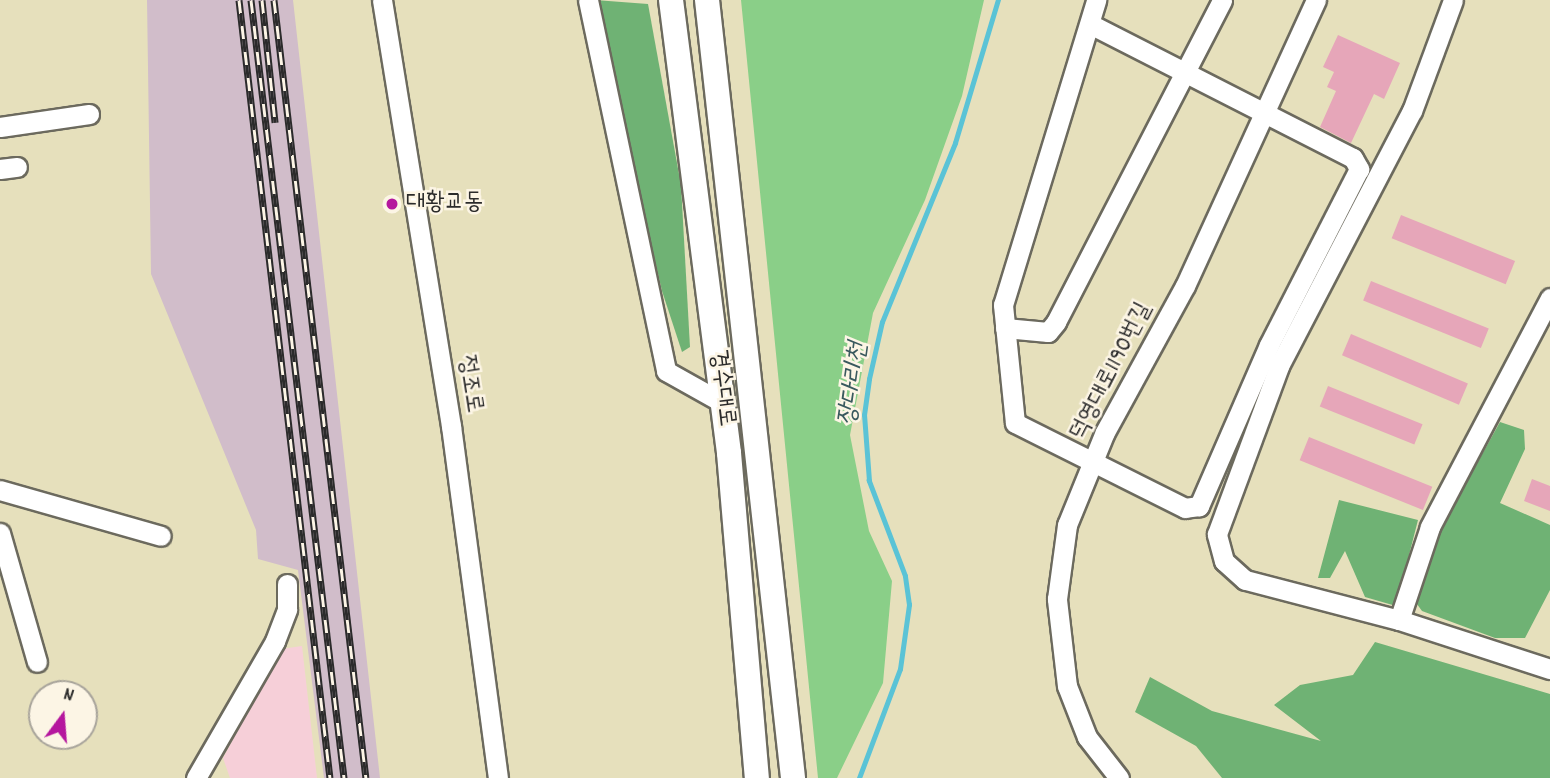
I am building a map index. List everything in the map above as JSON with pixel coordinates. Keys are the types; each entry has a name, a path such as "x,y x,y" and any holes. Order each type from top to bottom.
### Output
{"main road":[{"name":"경수대로","path":"671,0 723,403 757,778"},
{"name":"경수대로","path":"707,0 793,778"}],"street":[{"name":"정조로","path":"382,0 451,426 498,778"},
{"path":"588,0 666,371 723,403"},
{"path":"1090,24 1353,158 1359,169 1269,345 1199,506 1185,508 1094,460 1015,423 1003,305 1096,0"},
{"path":"1005,328 1048,332 1056,323 1222,0"},
{"name":"덕영대로1190번길","path":"1119,778 1087,737 1067,686 1057,599 1067,525 1094,460 1264,114 1316,0"},
{"path":"1454,0 1407,122 1279,366 1217,534 1224,561 1245,580 1399,620 1550,669"},
{"path":"0,127 89,114"},
{"path":"1399,620 1430,527 1550,298"},
{"path":"0,490 161,536"},
{"path":"0,533 37,662"},
{"path":"196,778 234,725 275,641 287,609 288,584"}],"shaded area":[{"path":"147,0 293,0 380,778 324,778 298,570 258,559 256,530 151,274"},
{"path":"302,646 317,778 230,778 223,758 281,649"}],"green space":[{"path":"595,0 648,4 681,185 690,347 682,352 662,291"},
{"path":"741,0 984,0 962,96 925,200 873,313 850,435 869,531 892,581 883,683 837,778 818,778"},
{"path":"1500,422 1524,430 1525,449 1500,503 1550,525 1550,590 1525,638 1495,638 1422,611 1414,600 1440,530"},
{"path":"1339,500 1418,520 1396,606 1365,597 1345,551 1330,578 1318,578"},
{"path":"1375,642 1550,694 1550,778 1222,778 1196,746 1135,712 1150,677 1212,711 1321,741 1274,705 1300,685 1353,675"}],"building":[{"path":"1338,35 1400,63 1384,99 1374,94 1351,143 1320,127 1336,91 1327,87 1334,72 1323,67"},
{"path":"1401,215 1515,261 1506,284 1392,238"},
{"path":"1371,281 1489,329 1481,348 1363,300"},
{"path":"1351,334 1468,384 1459,405 1342,355"},
{"path":"1328,386 1423,424 1414,445 1320,406"},
{"path":"1309,437 1432,487 1423,510 1300,460"},
{"path":"1532,479 1550,486 1550,511 1524,501"}],"waterway":[{"name":"장다리천","path":"859,778 900,669 909,605 905,576 869,481 864,415 869,379 882,322 955,143 998,0"}],"railway":[{"path":"239,0 330,778"},
{"path":"251,0 344,778"},
{"path":"262,0 275,122"},
{"path":"274,0 366,778"}],"place":[{"name":"대황교동","path":"392,204"}]}
